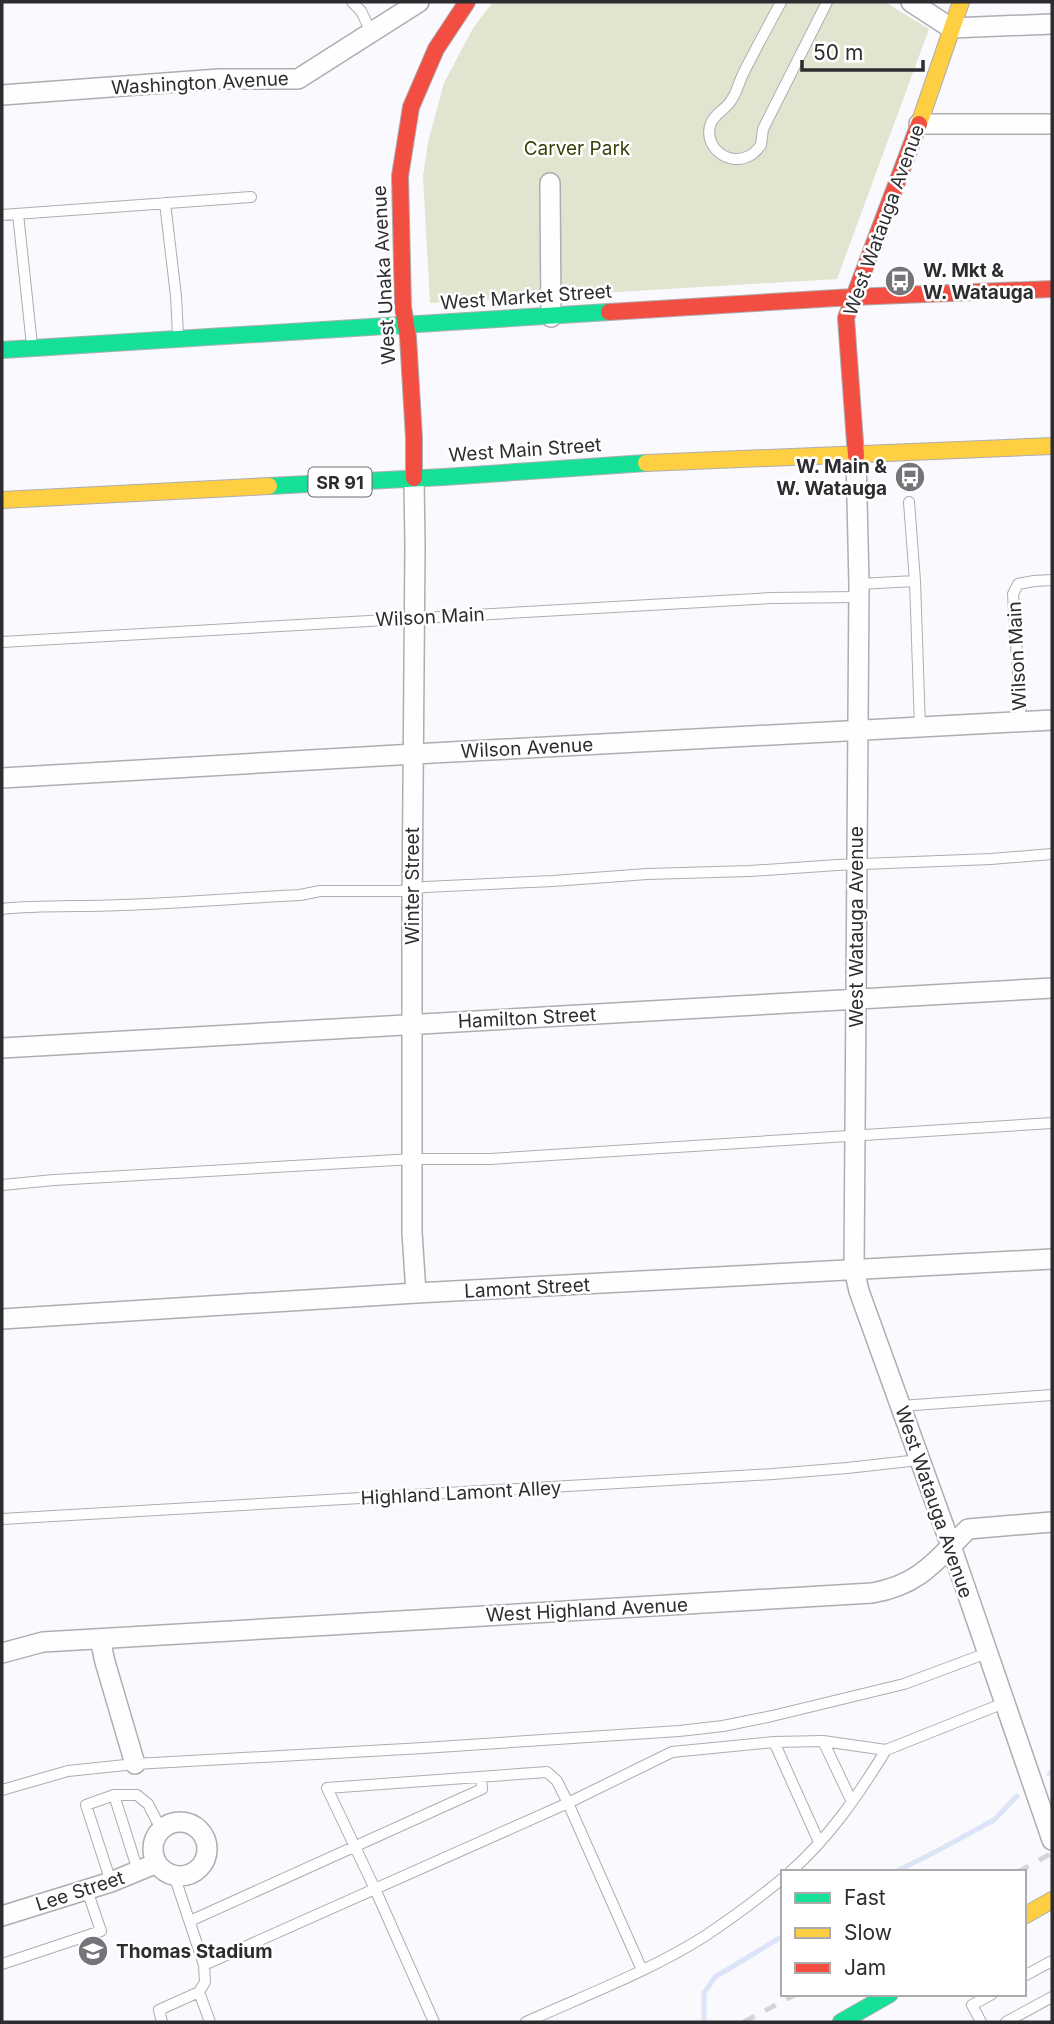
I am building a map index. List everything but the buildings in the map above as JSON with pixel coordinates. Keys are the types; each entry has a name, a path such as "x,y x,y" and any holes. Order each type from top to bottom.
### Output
{"main road":[{"name":"West Unaka Avenue","path":"414,478 414,438 406,326 402,307 400,176 411,107 436,49 467,2"},
{"name":"West Watauga Avenue","path":"856,456 846,318 919,124 961,2"},
{"name":"West Market Street","path":"2,351 853,297 1052,289"},
{"name":"West Main Street","path":"2,500 414,478 616,464 1052,446"},
{"path":"1026,1915 1052,1900"},
{"path":"841,2022 886,1996"}],"street":[{"name":"Washington Avenue","path":"2,95 219,79 298,79 419,2"},
{"path":"911,2 951,28 1052,24"},
{"path":"919,124 1052,124"},
{"path":"550,183 551,317"},
{"name":"West Watauga Avenue","path":"856,456 859,590 854,1269 859,1291 951,1546 1052,1840"},
{"name":"Winter Street","path":"414,478 412,1232 416,1293"},
{"name":"Wilson Avenue","path":"2,778 1052,720"},
{"name":"Hamilton Street","path":"2,1048 1052,988"},
{"name":"Lamont Street","path":"2,1319 416,1293 1052,1259"},
{"name":"West Highland Avenue","path":"2,1653 43,1642 872,1592 892,1589 908,1582 938,1561 968,1530 1052,1522"},
{"path":"100,1639 135,1764"},
{"path":"178,1822 196,1827 206,1842 207,1851 200,1868 183,1876 164,1871 157,1863 153,1851 155,1839 161,1829 178,1822"},
{"name":"Lee Street","path":"2,1916 111,1882 157,1863"}],"lane":[{"path":"352,2 361,10 371,32"},
{"path":"780,2 732,101 710,123 709,131 715,149 727,158 749,156 761,145 763,130 827,2"},
{"path":"2,215 251,197"},
{"path":"166,203 178,340"},
{"path":"18,214 32,348"},
{"path":"909,502 915,581 920,727"},
{"name":"Wilson Main","path":"1021,721 1013,594 1018,584 1052,580"},
{"name":"Wilson Main","path":"2,642 771,598 859,590 915,581"},
{"path":"2,909 26,906 176,903 300,895 320,891 401,891 425,887 647,874 1052,854"},
{"path":"2,1185 413,1159 490,1159 1052,1123"},
{"path":"901,1406 1052,1395"},
{"name":"Highland Lamont Alley","path":"2,1519 760,1475 919,1460"},
{"path":"2,1790 68,1771 135,1764 423,1748 723,1726 904,1684 987,1653"},
{"path":"204,1965 568,1803 672,1752 775,1742 823,1741 886,1750 1004,1703"},
{"path":"823,1741 852,1802"},
{"path":"775,1742 819,1842"},
{"path":"792,1870 804,1860 852,1802 886,1750"},
{"path":"434,2022 376,1889 327,1788 547,1772 557,1781 568,1803 642,1970"},
{"path":"190,1921 482,1789 481,1777"},
{"path":"111,1882 86,1805 114,1795 130,1794 141,1797 161,1829"},
{"path":"114,1795 138,1871"},
{"path":"162,2022 159,2010 199,1992 205,1982 204,1965 174,1875"},
{"path":"526,2022 642,1970 703,1937 781,1880"},
{"path":"2,1964 101,1931 87,1890"},
{"path":"1026,1975 1052,1961"},
{"path":"199,1992 210,2022"},
{"path":"981,2022 972,2005 988,1996"},
{"path":"1006,2022 1052,1997"}],"green space":[{"name":"Carver Park","path":"493,2 885,2 929,29 837,279 430,303 423,176 428,142 444,83 473,28"}],"waterway":[{"path":"1049,1774 1052,1771"},
{"path":"899,1870 994,1820 1017,1796"},
{"path":"704,2022 704,1993 715,1977 781,1937"}],"railway":[{"path":"1022,1870 1052,1853"},
{"path":"744,2022 792,1996"}],"traffic: fast":[{"path":"2,350 609,312"},
{"path":"269,486 646,463"},
{"path":"841,2022 886,1996"}],"traffic: slow":[{"path":"919,124 961,2"},
{"path":"646,463 1052,446"},
{"path":"2,500 269,486"},
{"path":"1026,1915 1052,1900"}],"traffic: jam":[{"path":"414,478 408,337 403,307 400,176 411,107 436,49 467,2"},
{"path":"856,456 846,318 919,124"},
{"path":"609,312 853,297 1052,289"}],"place":[{"name":"W. Mkt & W. Watauga","path":"900,281"},
{"name":"W. Main & W. Watauga","path":"910,477"},
{"name":"Thomas Stadium","path":"93,1951"}]}
